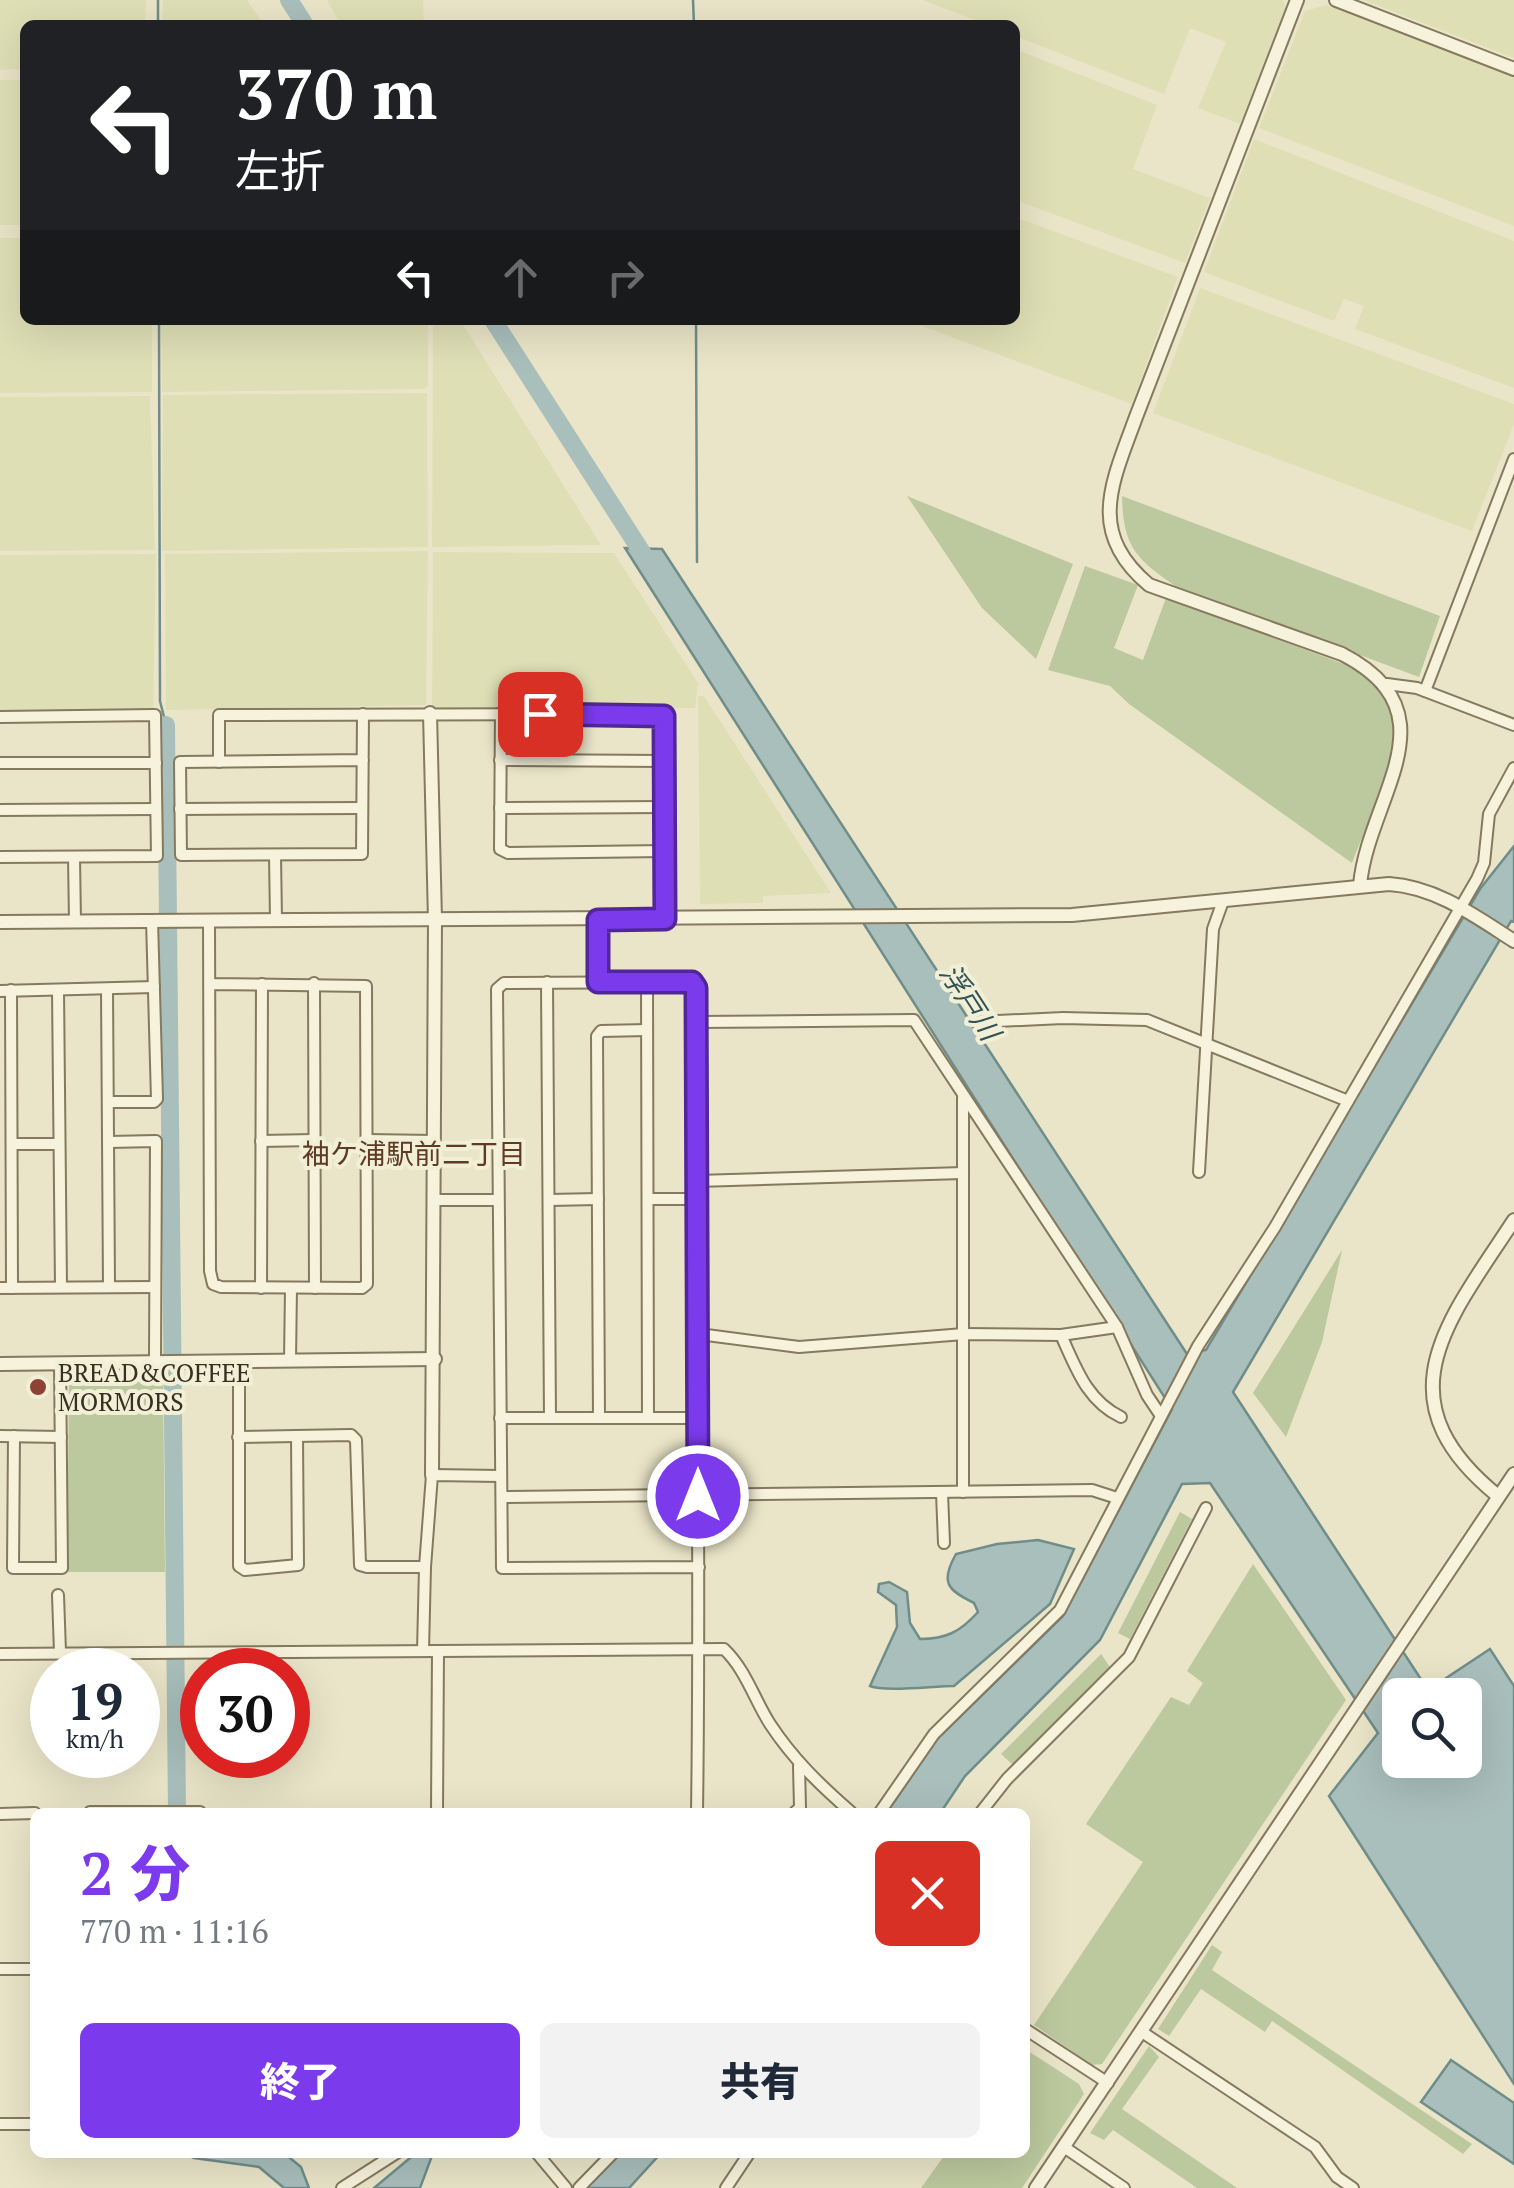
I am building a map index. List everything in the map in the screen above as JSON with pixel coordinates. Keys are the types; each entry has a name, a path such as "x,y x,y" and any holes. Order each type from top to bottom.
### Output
{"street":[{"path":"1297,0 1112,482 1108,512 1118,550 1148,585 1342,654 1366,666 1387,684 1424,691 1514,725"},
{"path":"1336,0 1514,69"},
{"path":"1424,691 1514,459"},
{"path":"1360,885 1364,855 1397,767 1403,734 1387,684"},
{"path":"423,1651 435,1359 435,920 430,713"},
{"path":"363,714 363,760 362,854 181,855 180,762 363,760"},
{"path":"501,714 500,850 664,852"},
{"path":"0,717 155,715 158,856 0,857"},
{"path":"219,762 218,715 664,716 665,919"},
{"path":"500,760 664,761"},
{"path":"0,764 156,762"},
{"path":"883,1808 934,1734 1056,1616 1196,1352 1276,1227 1484,863 1488,814 1514,768"},
{"path":"500,808 664,807"},
{"path":"180,809 362,808"},
{"path":"0,810 156,810"},
{"path":"275,855 276,920"},
{"path":"74,857 75,922"},
{"path":"0,922 1072,915 1360,885 1416,886 1512,939"},
{"path":"1199,1172 1214,929 1223,901"},
{"path":"110,1102 157,1099 156,920"},
{"path":"209,920 209,984 210,1271 212,1284 362,1288 368,1284 366,986 209,984"},
{"path":"598,920 598,982"},
{"path":"697,1808 699,1650 699,1566 698,1496 699,1334 696,988 692,982 504,982 497,989 502,1568 699,1566"},
{"path":"547,982 550,1418"},
{"path":"647,982 648,1418"},
{"path":"261,1288 262,984"},
{"path":"314,984 315,1288"},
{"path":"154,988 6,990 12,1144 6,1288 156,1287"},
{"path":"107,989 109,1287"},
{"path":"58,990 61,1288"},
{"path":"696,1022 914,1020 1117,1328 1146,1396 1160,1416"},
{"path":"977,1022 1146,1020 1348,1101"},
{"path":"599,1418 597,1036 600,1031 647,1030"},
{"path":"963,1096 964,1492"},
{"path":"262,1141 314,1140"},
{"path":"367,1140 434,1140"},
{"path":"109,1142 156,1141 156,1362"},
{"path":"12,1144 60,1144"},
{"path":"697,1182 962,1174"},
{"path":"648,1199 697,1199"},
{"path":"434,1200 498,1200"},
{"path":"548,1200 598,1200"},
{"path":"1498,1496 1462,1464 1442,1432 1433,1388 1434,1358 1451,1316 1514,1220"},
{"path":"290,1360 291,1288"},
{"path":"699,1334 798,1347 964,1334 1061,1335 1117,1328"},
{"path":"1061,1335 1077,1372 1097,1401 1121,1417"},
{"path":"0,1364 435,1359"},
{"path":"239,1361 239,1566 246,1570 298,1565 297,1436"},
{"path":"14,1436 13,1568 62,1568 60,1363"},
{"path":"500,1418 699,1418"},
{"path":"238,1437 351,1435 356,1440 360,1565 425,1567"},
{"path":"0,1436 60,1436"},
{"path":"1036,2188 1355,1717 1514,1474"},
{"path":"432,1476 500,1476"},
{"path":"502,1497 1092,1490 1118,1498"},
{"path":"942,1493 944,1544"},
{"path":"984,1808 1129,1656 1206,1508"},
{"path":"58,1595 60,1648"},
{"path":"160,1652 724,1649 737,1661 767,1720 798,1766 846,1808"},
{"path":"437,1808 438,1651"},
{"path":"0,1654 30,1653"},
{"path":"798,1766 800,1808"},
{"path":"0,1814 30,1813"},
{"path":"0,1969 30,1969"},
{"path":"1030,2031 1108,2083"},
{"path":"1142,2032 1316,2147 1337,2177 1353,2188"},
{"path":"0,2124 30,2124"},
{"path":"1064,2146 1124,2188"},
{"path":"342,2188 389,2158"},
{"path":"541,2158 566,2188"},
{"path":"579,2188 608,2158"},
{"path":"726,2188 746,2158"}],"green space":[{"path":"0,0 146,0 145,20 20,20 20,69 0,70"},
{"path":"163,0 247,0 261,20 162,20"},
{"path":"327,0 423,0 424,20 338,20"},
{"path":"923,0 1283,0 1286,8 1240,124 1198,108 1226,42 1190,28 1164,94 1020,38 1020,20 974,20"},
{"path":"1363,0 1514,0 1514,58"},
{"path":"1326,5 1514,76 1514,226 1259,128 1305,11"},
{"path":"1020,51 1157,105 1133,169 1210,198 1185,263 1020,202"},
{"path":"0,80 20,80 20,225 0,225"},
{"path":"1254,139 1514,241 1514,388 1355,329 1364,306 1344,299 1334,321 1204,272"},
{"path":"1020,219 1178,277 1132,404 919,325 1020,325"},
{"path":"0,238 20,238 20,325 152,325 152,392 0,393"},
{"path":"1200,288 1514,404 1514,424 1472,531 1153,413"},
{"path":"161,325 428,325 428,385 424,389 162,392"},
{"path":"433,325 463,325 601,545 432,547"},
{"path":"427,393 428,547 162,551 163,395"},
{"path":"150,396 155,550 0,551 0,397"},
{"path":"907,496 1073,564 1036,659 982,608"},
{"path":"1122,496 1440,616 1419,677 1175,586 1134,549 1125,527"},
{"path":"428,551 426,705 166,710 165,554"},
{"path":"433,552 614,553 698,683 695,708 432,709"},
{"path":"156,554 153,712 0,713 0,555"},
{"path":"1085,566 1138,585 1114,648 1143,660 1166,598 1360,670 1372,683 1392,712 1396,741 1387,775 1352,863 1129,704 1110,686 1048,670"},
{"path":"698,696 704,696 831,893 763,896 763,903 700,904"},
{"path":"1342,1250 1322,1342 1286,1437 1253,1393"},
{"path":"69,1377 163,1379 165,1572 67,1572"},
{"path":"1180,1512 1192,1519 1130,1639 1118,1633"},
{"path":"1253,1564 1346,1700 1102,2064 1092,2065 1034,2025 1143,1862 1086,1824 1171,1697 1189,1705 1203,1683 1187,1671"},
{"path":"1101,1654 1110,1667 1013,1765 1001,1754"},
{"path":"1212,1945 1222,1952 1212,1970 1472,2144 1463,2154 1272,2021 1265,2032 1201,1989 1169,2036 1158,2029"},
{"path":"1149,2046 1159,2057 1122,2109 1237,2188 1197,2188 1113,2130 1104,2140 1090,2133"},
{"path":"1030,2052 1079,2084 1084,2094 1022,2188 921,2188 942,2158 1030,2158"}],"water":[{"path":"625,548 662,549 1187,1354 1206,1350 1480,889 1514,846 1514,922 1511,921 1233,1392 1420,1678 1382,1678 1382,1778 1482,1778 1482,1678 1446,1678 1490,1649 1514,1686 1514,2084 1329,1796 1378,1733 1210,1483 1182,1484 1100,1640 965,1776 944,1808 890,1808 937,1739 1063,1616 1172,1409"},
{"path":"1038,1540 1074,1549 1050,1604 954,1686 870,1686 897,1627 896,1605 878,1592 879,1584 889,1582 907,1592 910,1623 920,1639 938,1638 959,1629 978,1612 974,1603 949,1584 948,1572 956,1554"},
{"path":"1451,2060 1514,2103 1514,2164 1421,2102"},
{"path":"194,2158 290,2158 301,2167 309,2188 284,2188 259,2167"},
{"path":"410,2158 431,2158 420,2188 374,2188"},
{"path":"615,2158 656,2158 629,2188 586,2188"}],"waterway":[{"path":"158,0 158,20"},
{"name":"浮戸川","path":"289,0 302,20"},
{"path":"693,0 694,20"},
{"path":"159,325 160,701 166,725"},
{"name":"浮戸川","path":"496,325 652,568"},
{"path":"696,325 697,562"},
{"path":"166,725 177,1808"}],"place":[{"name":"BREAD&COFFEE MORMORS","path":"38,1387"}],"district":[{"name":"袖ケ浦駅前二丁目","path":"414,1154"}],"route":[{"path":"540,714 664,716 665,919 598,920 598,982 692,982 696,988 698,1496"}]}
